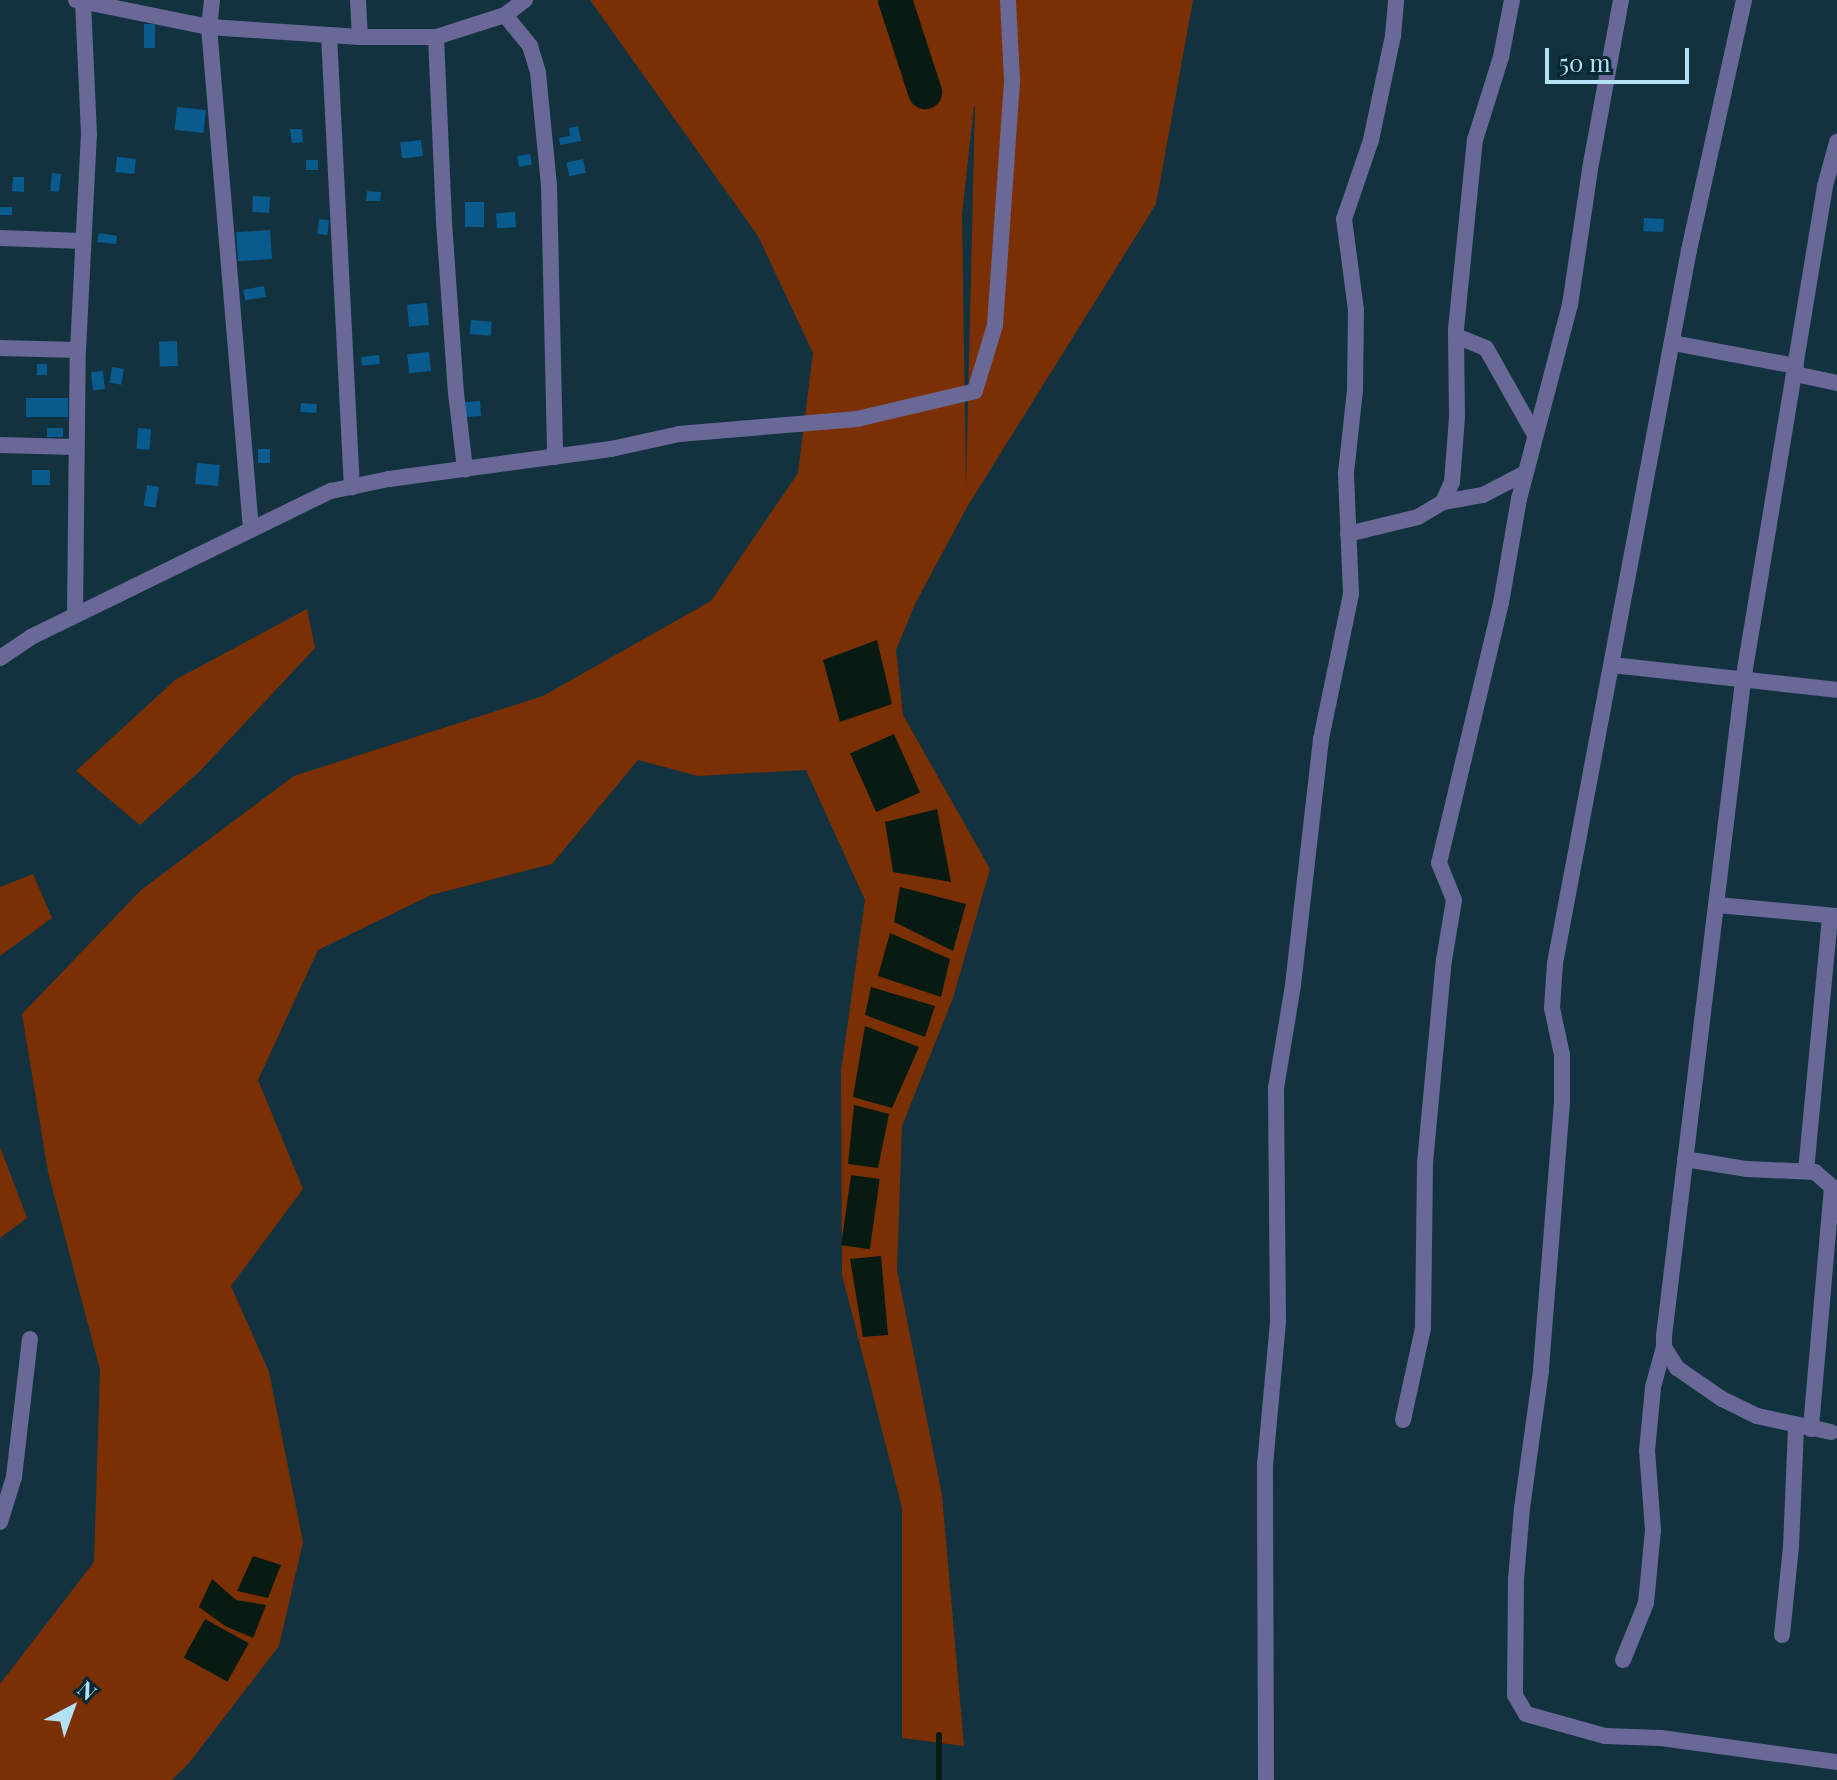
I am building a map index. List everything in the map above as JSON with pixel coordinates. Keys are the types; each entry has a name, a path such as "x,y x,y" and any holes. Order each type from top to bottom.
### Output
{"street":[{"path":"76,0 209,27 360,37 436,37 505,15 525,0"},
{"path":"75,615 75,447 89,134 83,0"},
{"path":"212,0 209,27 251,529"},
{"path":"358,0 360,37"},
{"path":"0,658 31,637 305,501 352,487 555,457 679,434 857,419 975,391 995,325 1012,80 1008,0"},
{"path":"1266,1780 1265,1465 1278,1321 1276,1088 1293,985 1321,739 1351,594 1346,473 1355,390 1356,310 1344,219 1371,140 1393,36 1396,0"},
{"path":"1443,502 1452,482 1457,417 1456,336 1475,140 1501,57 1512,0"},
{"path":"1403,1420 1423,1328 1425,1163 1444,960 1454,900 1439,863 1501,603 1525,473 1570,305 1590,169 1621,0"},
{"path":"1744,0 1700,197 1612,665 1575,839 1553,976 1552,1008 1562,1055 1562,1102 1541,1371 1516,1579 1515,1695 1526,1714 1605,1736 1661,1738 1837,1762"},
{"path":"505,15 530,46 538,73 549,185 555,457"},
{"path":"329,35 352,487"},
{"path":"436,37 444,222 456,393 465,469"},
{"path":"1623,1660 1646,1603 1653,1530 1647,1451 1653,1387 1664,1347 1743,681 1825,186 1837,142"},
{"path":"0,238 83,241"},
{"path":"1456,336 1486,348 1535,435"},
{"path":"1673,343 1795,370 1837,383"},
{"path":"0,348 78,350"},
{"path":"0,445 75,447"},
{"path":"1348,534 1418,517 1443,502 1483,495 1525,473"},
{"path":"1612,665 1837,690"},
{"path":"1717,905 1834,916 1806,1171"},
{"path":"1685,1159 1747,1169 1806,1171 1828,1179 1834,1197 1803,1428 1782,1635"},
{"path":"0,1522 17,1461 30,1339"},
{"path":"1664,1347 1677,1368 1722,1399 1757,1416 1835,1435"}],"shaded area":[{"path":"590,0 1193,0 1156,204 967,507 915,604 896,650 903,715 990,869 953,998 902,1126 897,1270 942,1495 964,1746 902,1738 902,1508 842,1275 841,1071 865,900 806,770 698,776 638,760 552,864 431,895 318,950 258,1080 303,1189 231,1286 269,1372 303,1542 279,1646 189,1763 172,1780 0,1780 0,1684 94,1562 100,1370 48,1172 22,1014 141,890 294,776 543,696 711,601 798,473 813,353 758,236","holes":["975,106 966,488 962,214"]},
{"path":"307,609 315,648 200,771 140,825 76,771 175,680"},
{"path":"877,640 892,704 840,722 823,660"},
{"path":"894,734 920,792 876,812 850,754"},
{"path":"937,809 951,882 893,872 885,822"},
{"path":"33,874 52,918 0,956 0,887"},
{"path":"900,887 966,904 953,951 894,922"},
{"path":"890,933 950,959 941,997 878,976"},
{"path":"871,987 935,1006 925,1037 865,1015"},
{"path":"865,1026 919,1047 892,1108 853,1097"},
{"path":"854,1105 889,1114 878,1168 848,1164"},
{"path":"0,1147 27,1218 0,1238"},
{"path":"851,1175 880,1179 870,1249 841,1245"},
{"path":"881,1256 888,1335 863,1337 850,1259"},
{"path":"253,1556 281,1565 268,1598 237,1591"},
{"path":"212,1579 236,1600 266,1605 253,1638 225,1626 199,1607"},
{"path":"205,1619 249,1643 227,1682 184,1657"}],"building":[{"path":"144,24 155,24 155,48 144,48"},
{"path":"177,107 206,110 203,133 175,130"},
{"path":"578,126 581,141 560,145 559,138 570,136 569,128"},
{"path":"290,129 302,129 303,142 292,143"},
{"path":"421,140 423,156 402,158 400,143"},
{"path":"530,154 532,165 519,167 517,156"},
{"path":"117,157 136,159 134,174 115,172"},
{"path":"583,159 586,173 569,176 566,163"},
{"path":"306,160 318,160 318,170 306,170"},
{"path":"52,173 61,174 59,192 50,191"},
{"path":"13,177 24,177 24,192 12,191"},
{"path":"367,191 381,192 380,201 366,201"},
{"path":"253,196 270,197 269,213 252,212"},
{"path":"465,202 484,202 484,227 465,227"},
{"path":"0,207 12,207 12,215 0,215"},
{"path":"515,212 516,227 497,228 496,213"},
{"path":"1644,218 1664,219 1663,232 1643,231"},
{"path":"319,219 329,220 327,235 317,234"},
{"path":"270,230 272,259 238,261 236,232"},
{"path":"99,233 117,236 116,244 97,242"},
{"path":"264,286 266,297 245,300 243,290"},
{"path":"427,303 429,325 409,327 407,305"},
{"path":"471,320 492,322 491,336 470,334"},
{"path":"177,341 178,366 160,367 159,342"},
{"path":"429,352 431,371 409,373 407,354"},
{"path":"379,355 380,364 362,366 361,357"},
{"path":"37,364 47,364 47,375 37,375"},
{"path":"112,367 124,369 121,385 109,383"},
{"path":"103,371 105,389 93,390 91,372"},
{"path":"26,398 68,398 68,417 26,417"},
{"path":"480,401 481,416 461,417 460,402"},
{"path":"301,403 317,404 316,413 300,412"},
{"path":"47,428 63,428 63,437 47,437"},
{"path":"138,428 151,429 150,450 137,449"},
{"path":"258,449 270,449 270,463 258,463"},
{"path":"197,463 220,465 218,486 195,484"},
{"path":"32,470 50,470 50,485 32,485"},
{"path":"147,485 159,487 156,508 144,506"}],"waterway":[{"path":"895,0 925,92"},
{"path":"939,1735 939,1780"}]}
